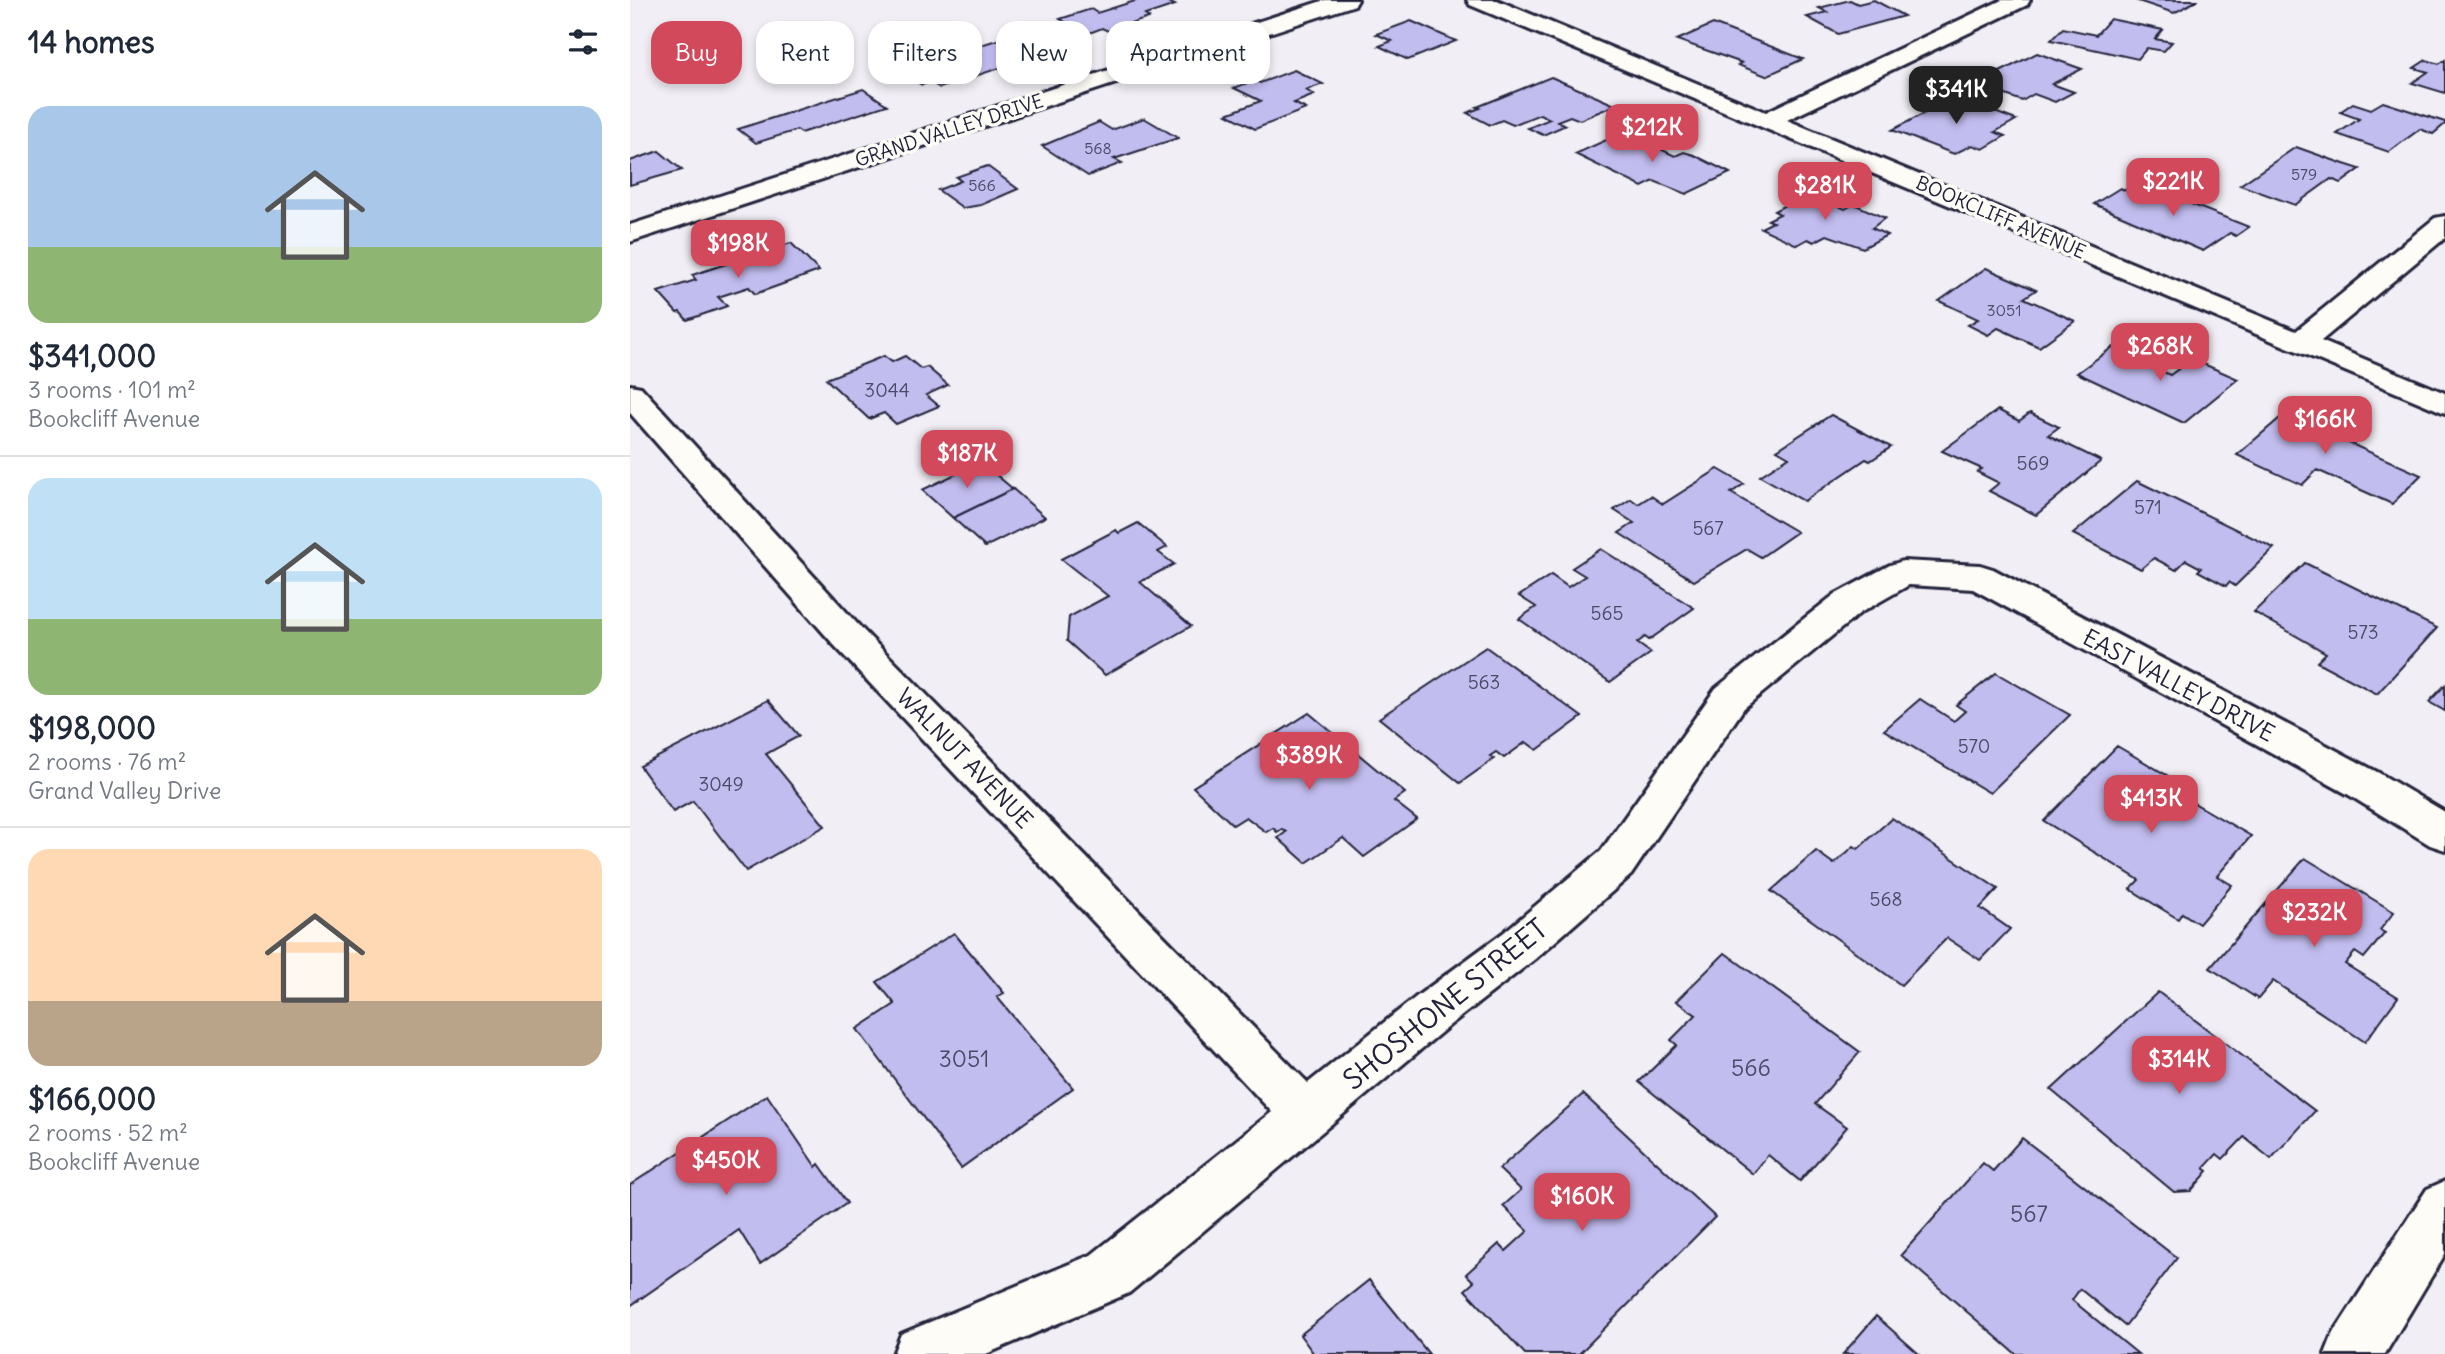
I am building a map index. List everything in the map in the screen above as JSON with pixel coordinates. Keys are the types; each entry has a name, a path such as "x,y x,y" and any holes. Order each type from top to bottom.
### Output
{"street":[{"name":"GRAND VALLEY DRIVE","path":"630,233 1347,0"},
{"name":"BOOKCLIFF AVENUE","path":"1478,0 2445,404"},
{"path":"1769,120 2019,0"},
{"path":"2300,343 2445,223"},
{"name":"WALNUT AVENUE","path":"630,394 848,637 1307,1115"},
{"name":"SHOSHONE STREET","path":"921,1354 1110,1274 1433,1012 1519,946 1616,863 1730,698 1847,604 1903,573"},
{"name":"EAST VALLEY DRIVE","path":"1903,573 1980,578 2364,784 2445,833"},
{"path":"2353,1354 2445,1206"}],"building":[{"path":"1138,0 1164,0 1175,5 1145,15 1149,18 1140,21 1106,21 1106,30 1102,28 1092,32 1092,21 1060,19 1091,9 1097,13"},
{"path":"1850,0 1858,4 1874,0 1904,16 1838,34 1807,17 1827,12 1819,8"},
{"path":"2135,0 2198,0 2174,13"},
{"path":"2110,19 2163,30 2155,39 2172,42 2164,51 2147,48 2138,59 2051,40 2063,28 2096,35"},
{"path":"1411,21 1456,41 1408,60 1379,46 1392,41 1376,34"},
{"path":"1713,24 1803,59 1766,76 1738,65 1742,63 1677,40"},
{"path":"996,40 996,69 982,74 982,45"},
{"path":"2037,53 2082,69 2052,84 2074,92 2055,102 2034,94 2022,101 1981,86 1999,77 1994,75"},
{"path":"2426,60 2439,64 2445,60 2445,93 2412,83 2428,72 2414,68"},
{"path":"1294,70 1323,84 1306,90 1314,95 1294,103 1306,109 1255,129 1227,114 1261,101 1234,88 1244,84 1270,84 1270,79"},
{"path":"1551,77 1615,105 1580,120 1570,116 1557,121 1566,125 1543,135 1528,128 1550,119 1540,114 1513,125 1502,120 1490,125 1467,113 1480,108 1477,107"},
{"path":"933,84 952,84 940,88"},
{"path":"863,89 887,105 801,133 797,130 756,143 738,129"},
{"path":"1955,97 2016,120 1995,132 2005,136 1983,149 1972,145 1954,154 1892,130"},
{"path":"2383,102 2445,124 2433,134 2420,129 2389,152 2337,134 2359,119 2340,112 2353,103 2371,109"},
{"path":"1144,118 1178,138 1114,159 1122,163 1088,176 1042,146 1099,122 1112,130"},
{"path":"1624,132 1675,156 1684,152 1694,155 1730,173 1686,194 1654,181 1642,187 1575,154"},
{"path":"2296,147 2360,169 2341,183 2331,179 2295,205 2240,185"},
{"path":"659,151 682,170 630,185 630,161"},
{"path":"987,166 1018,189 981,205 963,208 938,190 961,181 956,177"},
{"path":"2120,188 2154,202 2166,194 2249,227 2236,236 2230,233 2203,251 2094,204"},
{"path":"1809,192 1845,209 1854,204 1885,218 1872,228 1887,235 1863,248 1827,235 1814,242 1808,239 1797,245 1761,228 1773,222 1768,220 1780,214 1774,211"},
{"path":"791,243 819,271 755,294 749,287 718,297 727,306 687,320 658,292 696,280 692,275"},
{"path":"1986,268 2036,290 2024,298 2075,321 2039,347 1998,328 1988,335 1968,325 1978,319 1939,301"},
{"path":"2113,347 2170,375 2192,359 2238,379 2184,423 2077,373"},
{"path":"884,356 892,362 905,356 921,369 927,367 948,385 926,395 939,406 896,424 884,413 869,419 826,379"},
{"path":"2295,405 2351,429 2340,439 2421,475 2392,504 2317,470 2302,485 2237,455"},
{"path":"1998,410 2019,421 2030,413 2059,427 2048,435 2101,461 2036,515 1989,491 1999,483 1977,472 1982,469 1942,451"},
{"path":"1831,415 1891,447 1870,461 1866,459 1804,501 1760,476 1789,457 1777,450"},
{"path":"981,462 1013,489 953,518 922,490"},
{"path":"1718,469 1744,484 1731,493 1797,532 1761,557 1747,549 1694,581 1619,533 1634,523 1614,510 1631,499 1638,504 1651,496 1663,504"},
{"path":"2137,481 2274,548 2235,586 2229,582 2226,586 2198,571 2201,568 2186,560 2176,570 2154,558 2141,569 2073,534"},
{"path":"1013,489 1045,517 985,547 953,518"},
{"path":"1138,523 1167,547 1158,552 1174,564 1140,582 1191,626 1105,675 1067,641 1069,617 1108,596 1061,559 1116,530 1119,533"},
{"path":"1601,549 1694,608 1649,640 1645,637 1637,643 1651,653 1610,682 1519,619 1536,607 1519,596 1551,575 1568,587 1585,576 1572,568"},
{"path":"2305,563 2437,628 2377,694 2317,662 2326,653 2254,612"},
{"path":"1486,647 1582,717 1537,750 1526,742 1504,758 1496,752 1490,756 1494,759 1460,783 1379,718"},
{"path":"1996,673 2070,715 1990,793 1884,730 1920,699 1954,721 1965,711 1956,705"},
{"path":"2445,685 2445,711 2429,702"},
{"path":"768,700 799,736 766,754 825,826 746,871 693,801 673,812 640,766"},
{"path":"1309,713 1405,793 1394,801 1417,819 1364,857 1343,838 1306,863 1278,838 1286,832 1282,829 1277,832 1273,828 1266,832 1246,817 1233,825 1193,787"},
{"path":"2117,746 2175,780 2147,810 2160,817 2180,795 2251,836 2217,876 2232,885 2199,924 2182,913 2178,919 2130,889 2139,880 2044,821"},
{"path":"1892,818 1998,889 1980,908 2010,929 1980,960 1947,938 1901,985 1771,891 1816,851 1834,864 1854,846 1858,849"},
{"path":"2305,858 2394,912 2380,930 2385,933 2364,958 2355,952 2345,964 2398,997 2365,1042 2273,981 2258,999 2210,968"},
{"path":"954,933 1004,993 997,997 1073,1088 961,1168 857,1029 895,1004 877,982"},
{"path":"1725,953 1860,1052 1815,1104 1847,1127 1800,1181 1768,1155 1753,1174 1639,1082 1677,1045 1671,1040 1696,1015 1676,1001"},
{"path":"2158,992 2315,1111 2271,1159 2244,1137 2223,1159 2217,1154 2204,1168 2208,1171 2191,1191 2174,1192 2051,1090"},
{"path":"1583,1094 1715,1217 1579,1354 1525,1354 1465,1290 1474,1282 1466,1274 1499,1244 1506,1251 1528,1231 1503,1206 1521,1190 1499,1169"},
{"path":"767,1095 816,1167 819,1164 847,1203 760,1264 739,1230 630,1306 630,1185"},
{"path":"2022,1138 2177,1258 2125,1326 2080,1289 2072,1300 2138,1354 2016,1354 1901,1255 1983,1163 1993,1171"},
{"path":"1369,1280 1429,1354 1314,1354 1300,1335"},
{"path":"1876,1316 1919,1354 1843,1354"}]}
